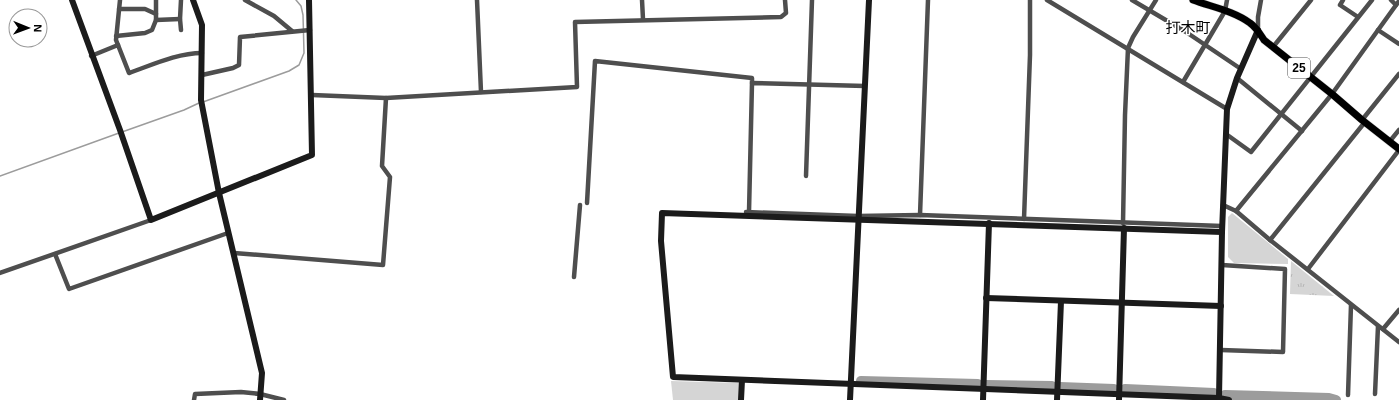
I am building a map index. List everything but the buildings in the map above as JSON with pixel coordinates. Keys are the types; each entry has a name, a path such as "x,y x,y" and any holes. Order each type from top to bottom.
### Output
{"main road":[{"name":"25","path":"1193,0 1225,11 1251,23 1258,30 1264,40 1399,149"}],"street":[{"path":"72,0 151,220"},
{"path":"120,0 116,40 129,73 174,57 202,53"},
{"path":"116,36 145,33 152,30 156,17 156,0"},
{"path":"181,0 181,30"},
{"path":"193,0 202,26 202,103 219,193 262,373 260,397"},
{"path":"245,0 274,16 292,31"},
{"path":"0,273 151,220 312,155 309,0"},
{"path":"477,0 481,92"},
{"path":"642,0 643,19"},
{"path":"312,95 386,98 577,87 575,22 643,19 781,17 786,13 785,0"},
{"path":"806,176 812,0"},
{"path":"850,400 869,0"},
{"path":"920,216 928,0"},
{"path":"1024,219 1030,55 1030,0"},
{"path":"1047,0 1227,109"},
{"path":"1132,0 1241,69"},
{"path":"1119,397 1125,115 1128,48 1133,37 1156,0"},
{"path":"1183,82 1225,11 1227,0"},
{"path":"1219,399 1222,229 1227,109 1237,78 1258,30 1258,17 1261,0"},
{"path":"1273,47 1311,0"},
{"path":"1346,0 1340,5 1358,17"},
{"path":"1226,134 1251,152 1372,0"},
{"path":"1236,211 1332,94 1398,3 1391,0"},
{"path":"119,9 145,9 156,17 180,19"},
{"path":"202,75 233,68 239,65 240,37 309,30"},
{"path":"1378,30 1399,44"},
{"path":"91,56 118,45"},
{"path":"587,203 595,61 752,78 748,212 858,218 920,216 1024,219 1123,226"},
{"path":"1270,240 1364,121 1399,74"},
{"path":"1237,78 1282,113 1302,131"},
{"path":"752,83 866,86"},
{"path":"234,253 383,265 390,177 382,166 386,98"},
{"path":"1390,141 1399,130"},
{"path":"1308,269 1399,149"},
{"path":"574,277 580,205"},
{"path":"1223,206 1236,211 1270,240 1399,342"},
{"path":"1222,229 662,213 661,241 673,378 1057,392 1119,397 1229,400"},
{"path":"983,400 989,223"},
{"path":"55,254 69,289 228,233"},
{"path":"1221,350 1283,352 1285,269 1222,265"},
{"path":"986,298 1221,306"},
{"path":"1057,400 1061,301"},
{"path":"1348,395 1351,305"},
{"path":"1383,330 1399,310"},
{"path":"1375,394 1378,326"},
{"path":"741,400 742,380"},
{"path":"194,400 195,394 241,392 260,397 284,400"}],"green space":[{"path":"1232,213 1288,259 1288,264 1234,263 1228,257 1228,217"},
{"path":"1291,261 1334,296 1290,294"},
{"path":"671,381 740,383 739,400 673,400"}],"waterway":[{"path":"203,102 289,71 299,65 304,53 303,15 301,6 296,0"},
{"path":"122,132 184,110 199,103"},
{"path":"0,176 119,133"},
{"path":"861,381 978,384"},
{"path":"986,385 1052,386"},
{"path":"1060,387 1114,389"},
{"path":"1125,389 1214,393"},
{"path":"1225,395 1329,398 1336,400"}],"district":[{"name":"打木町","path":"1188,27"}]}
